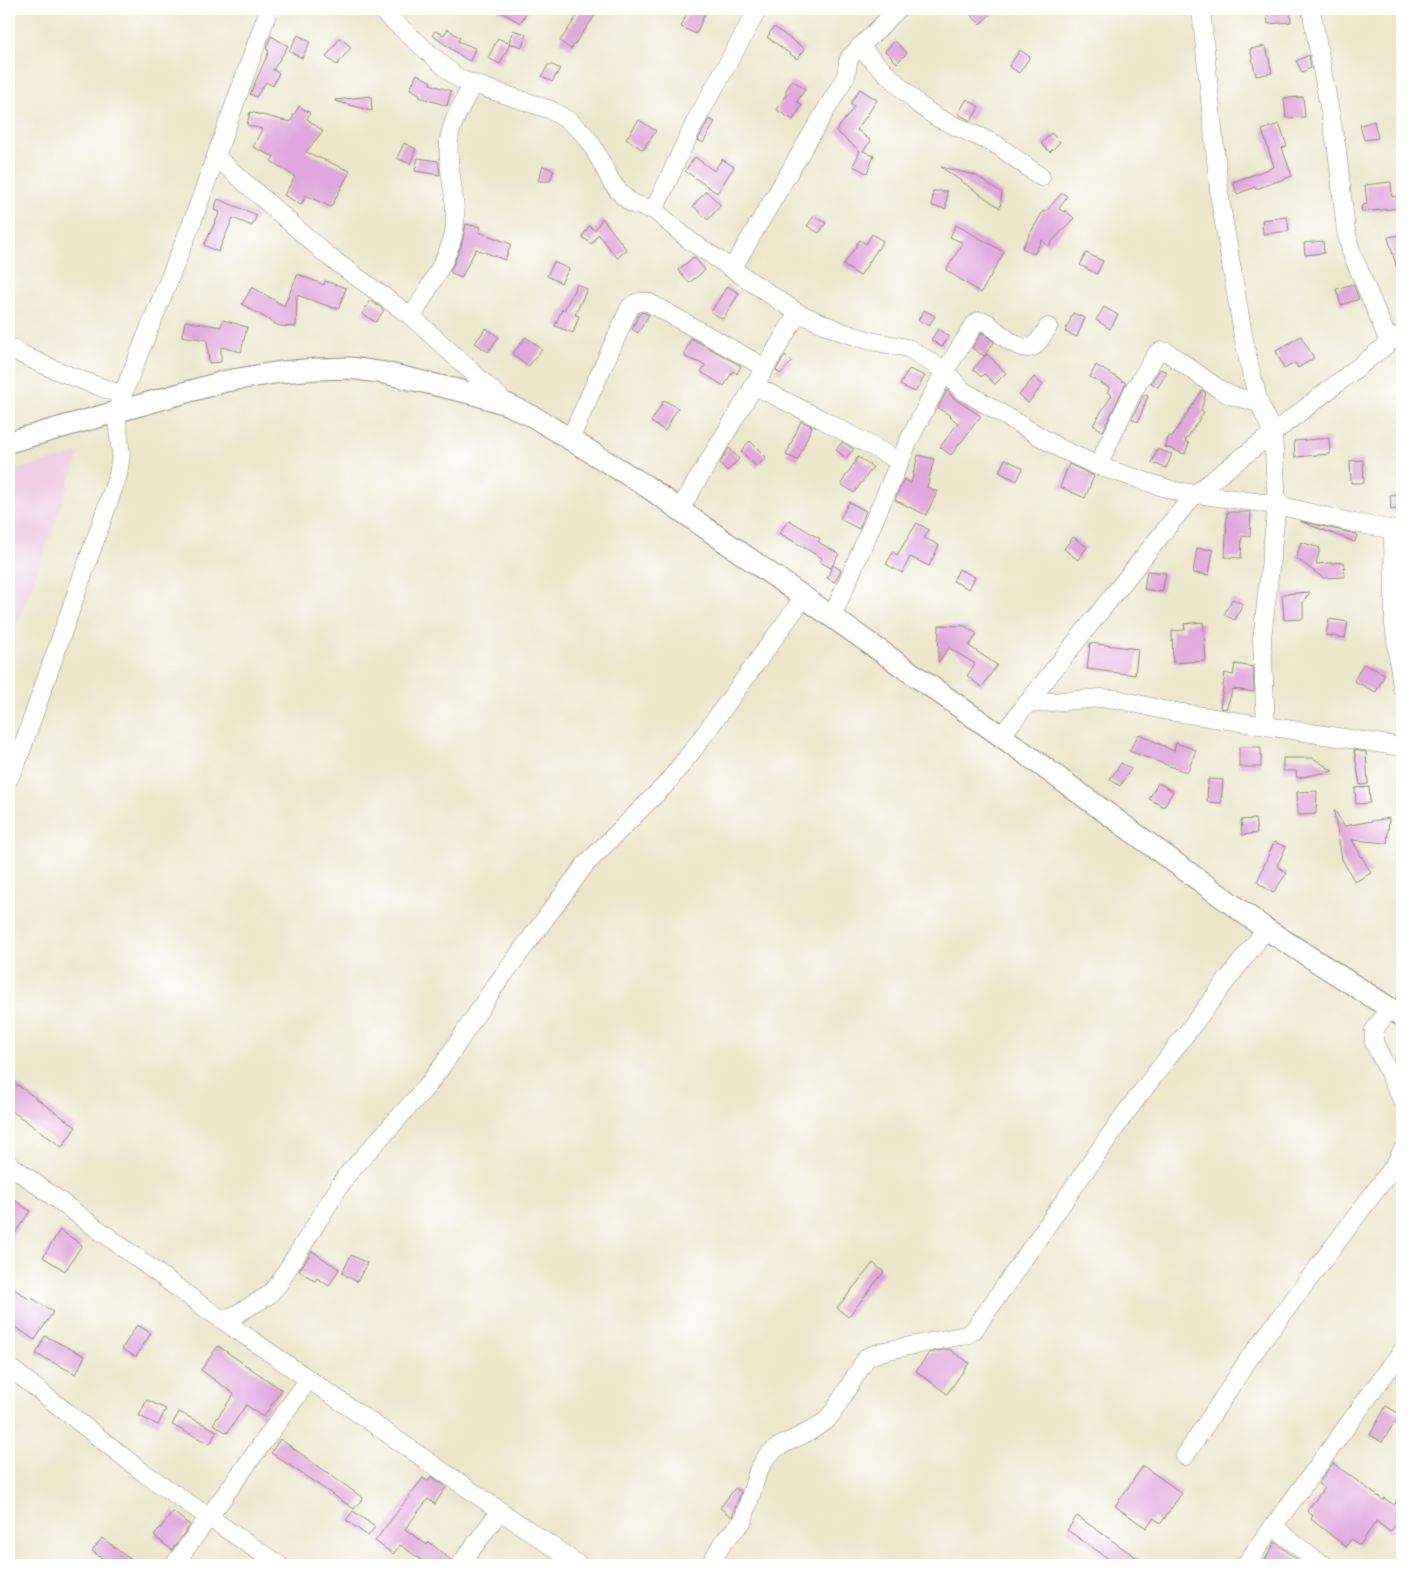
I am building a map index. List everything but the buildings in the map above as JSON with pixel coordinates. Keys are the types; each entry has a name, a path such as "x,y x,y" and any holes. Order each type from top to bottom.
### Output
{"street":[{"path":"9,779 20,753 118,475 121,455 120,403 191,226 269,9"},
{"path":"383,9 383,12 454,75 472,84 551,110 568,121 581,131 591,143 612,183 622,196 633,204 654,210 689,240 798,313 842,332 871,341 908,348 945,371 962,390 979,401 1061,448 1098,466 1175,491 1277,505 1398,531 1394,624 1402,688"},
{"path":"654,210 694,124 758,9"},
{"path":"732,269 846,76 850,57 898,9"},
{"path":"1201,9 1220,199 1248,360 1259,403 1273,434 1277,505 1262,639 1266,725"},
{"path":"1001,736 1172,520 1196,493 1396,338 1351,251 1346,231 1337,150 1311,9"},
{"path":"859,48 918,104 936,117 997,145 1041,178"},
{"path":"412,317 443,262 454,233 456,208 449,141 453,125 472,84"},
{"path":"216,157 328,256 412,317 509,405"},
{"path":"570,439 630,308 635,303 648,302 764,367"},
{"path":"680,509 798,313"},
{"path":"832,617 899,461 945,371 974,325 979,321 986,322 1021,348 1028,349 1035,346 1048,327"},
{"path":"9,347 120,403"},
{"path":"1098,466 1132,393 1156,353 1161,351 1167,352 1224,392 1259,403"},
{"path":"9,442 120,403 226,381 281,372 342,368 385,373 423,381 509,405 534,417 680,509 1001,736 1266,929 1396,1012 1374,1030 1374,1042 1402,1100"},
{"path":"753,385 899,461"},
{"path":"225,1321 269,1295 279,1283 346,1176 428,1085 494,989 585,865 667,783 804,597"},
{"path":"1026,704 1101,698 1117,699 1163,710 1402,747"},
{"path":"710,1565 723,1542 743,1522 758,1471 766,1456 778,1447 812,1430 827,1420 867,1357 884,1351 966,1335 974,1330 1124,1115 1266,929"},
{"path":"1185,1456 1248,1360 1394,1166 1402,1151"},
{"path":"9,1164 225,1321 579,1565"},
{"path":"1245,1565 1402,1351"},
{"path":"9,1366 144,1473 210,1516 279,1565"},
{"path":"174,1565 309,1379"},
{"path":"460,1565 500,1511"},
{"path":"1273,1526 1318,1564"}],"shaded area":[{"path":"80,453 9,648 9,472"}]}
